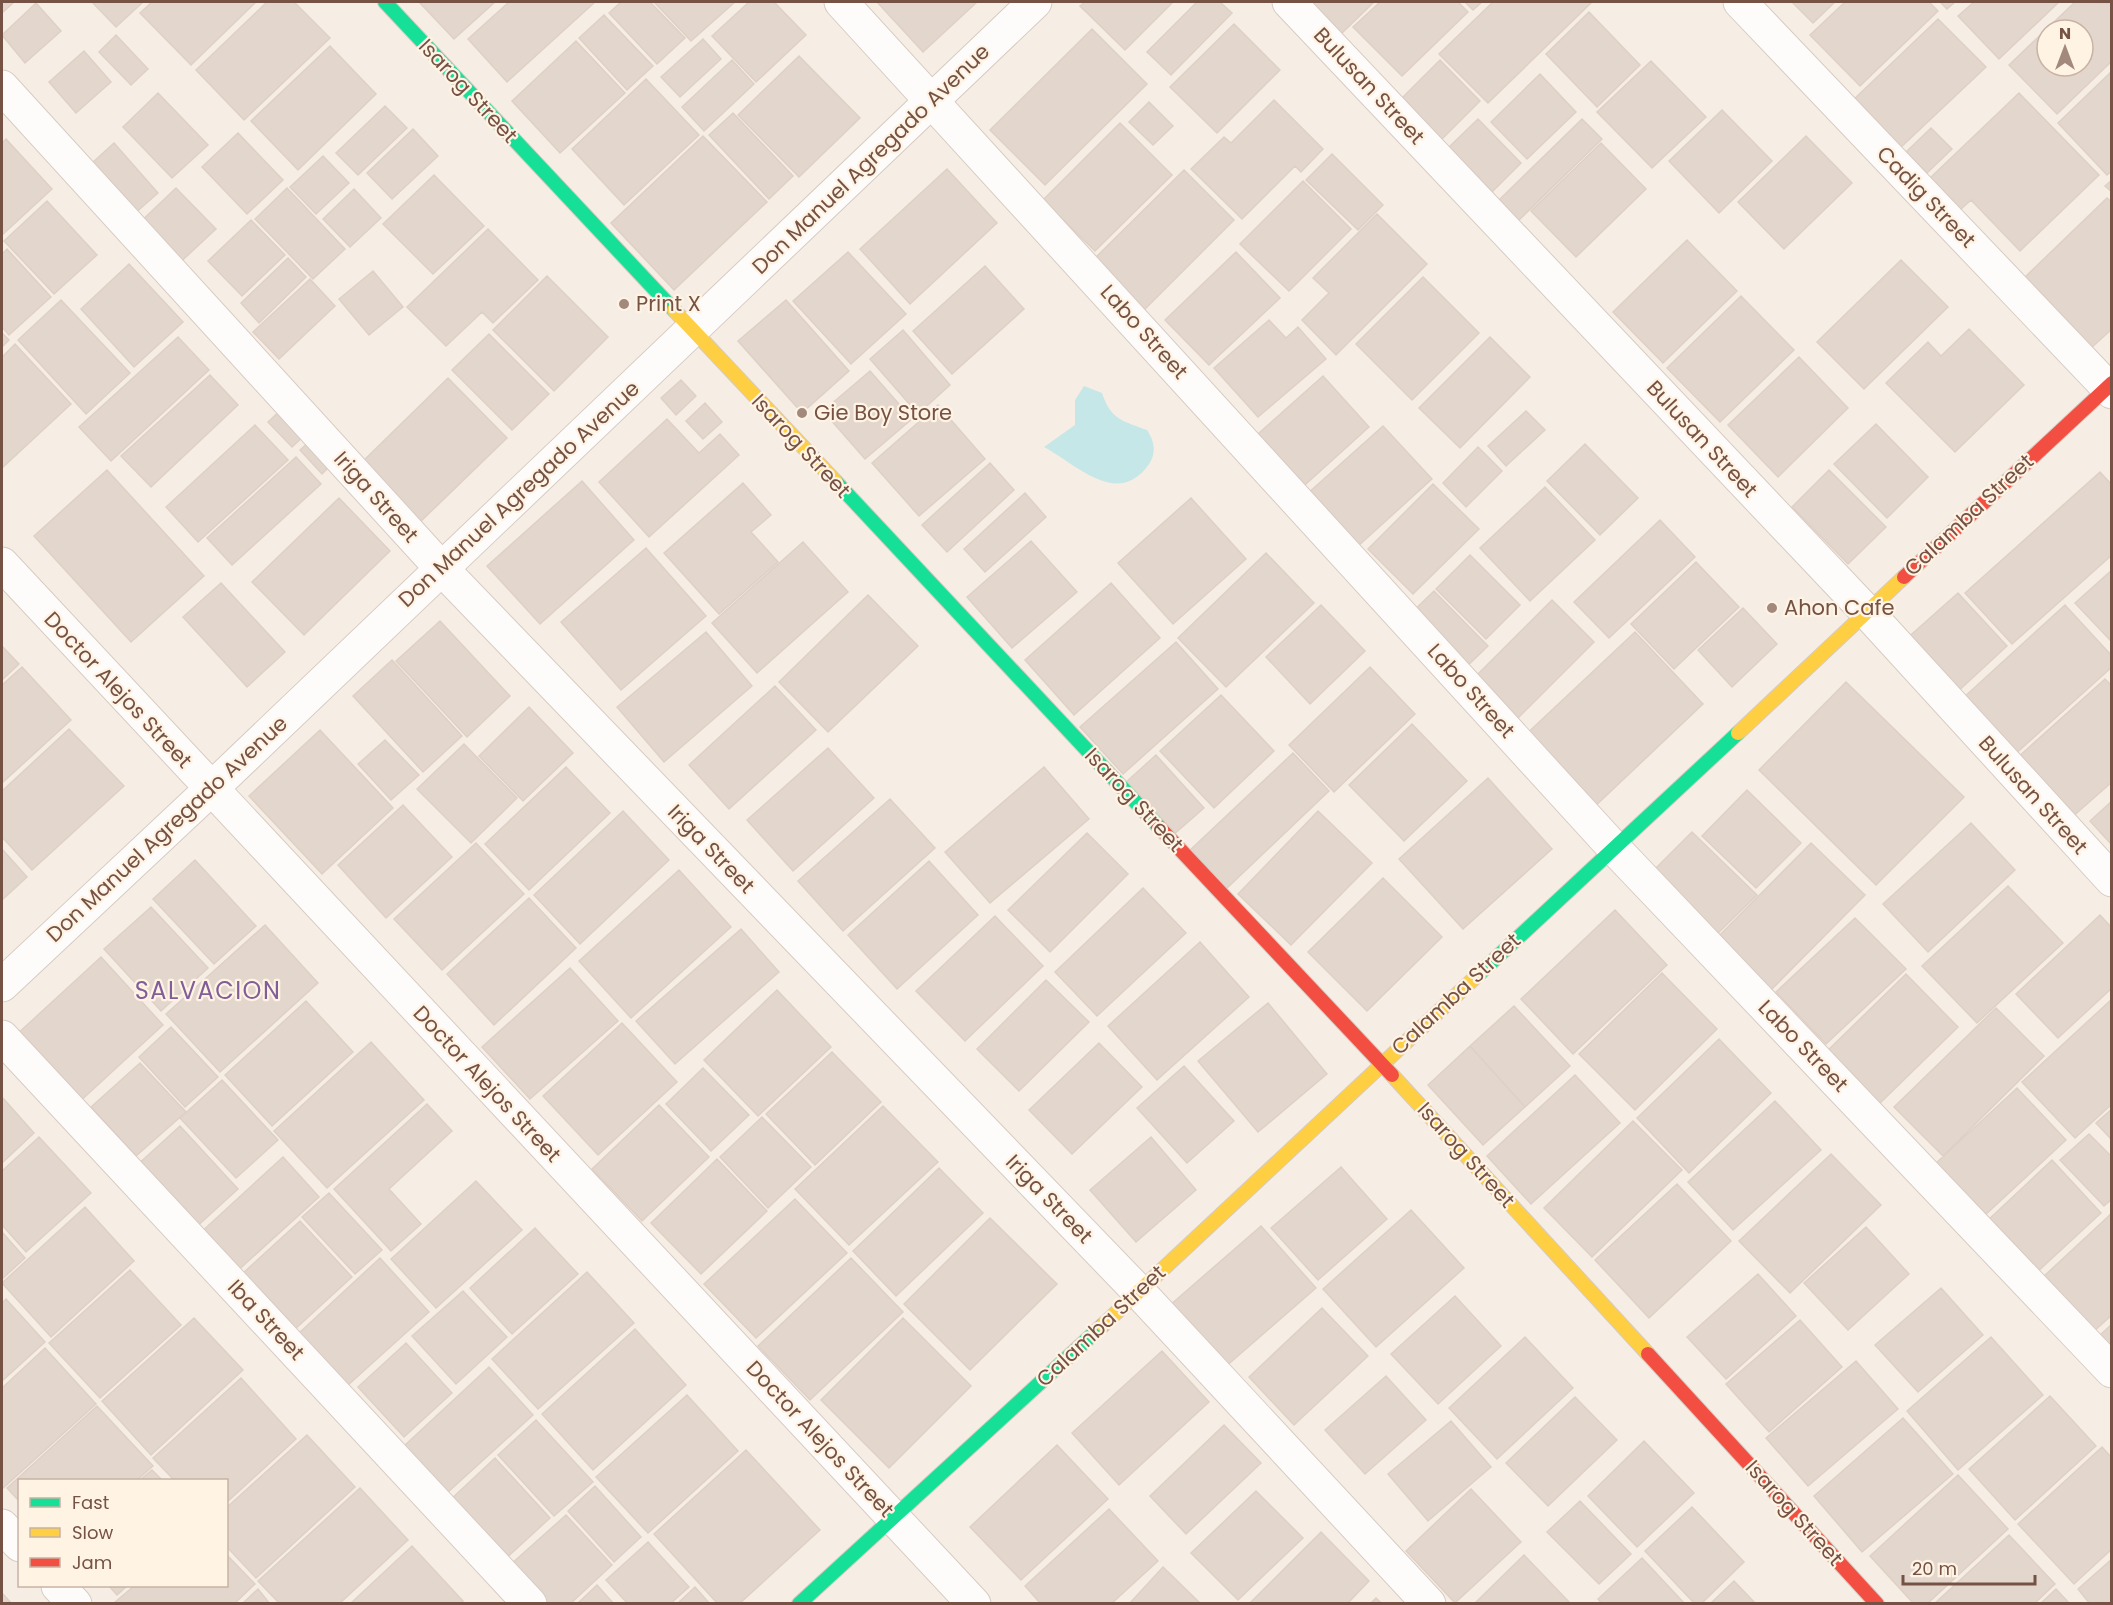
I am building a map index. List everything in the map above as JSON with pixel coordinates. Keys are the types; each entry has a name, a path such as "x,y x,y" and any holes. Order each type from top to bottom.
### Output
{"street":[{"name":"Isarog Street","path":"385,2 1381,1063 1876,1604"},
{"name":"Labo Street","path":"841,2 933,99 1613,847 2112,1371"},
{"name":"Don Manuel Agregado Avenue","path":"2,985 211,789 1035,2"},
{"name":"Bulusan Street","path":"1289,2 1866,611 2112,880"},
{"name":"Cadig Street","path":"1740,2 2110,387"},
{"name":"Iriga Street","path":"2,87 441,568 1139,1292 1429,1604"},
{"name":"Calamba Street","path":"799,1604 1139,1292 1381,1063 2110,387"},
{"name":"Doctor Alejos Street","path":"2,564 974,1604"},
{"name":"Iba Street","path":"2,1037 530,1604"},
{"path":"2,1526 18,1543"},
{"path":"59,1587 75,1604"}],"water":[{"path":"1084,386 1102,393 1109,409 1119,418 1147,430 1153,442 1153,455 1149,464 1137,477 1124,483 1111,483 1097,479 1044,447 1075,425 1075,400"}],"building":[{"path":"2,2 14,2 2,13"},
{"path":"92,2 143,2 116,27"},
{"path":"152,2 256,2 191,65 140,13"},
{"path":"267,2 294,2 330,38 244,120 196,70"},
{"path":"419,2 495,2 454,39"},
{"path":"509,2 595,2 507,82 468,39"},
{"path":"621,2 650,2 685,38 657,64 609,13"},
{"path":"654,2 735,2 691,41"},
{"path":"749,2 774,2 806,35 756,82 712,36"},
{"path":"877,2 977,2 923,52"},
{"path":"1085,2 1173,2 1125,50 1080,6"},
{"path":"1197,2 1220,2 1232,13 1171,75 1147,52"},
{"path":"1307,2 1374,2 1340,35"},
{"path":"1380,2 1458,2 1468,12 1402,76 1353,27"},
{"path":"1465,2 1482,2 1473,10"},
{"path":"1493,2 1592,2 1488,103 1439,54"},
{"path":"1792,2 1835,2 1813,23"},
{"path":"1845,2 1929,2 1938,11 1860,86 1810,35"},
{"path":"1940,2 1955,2 1947,9"},
{"path":"1974,2 2059,2 2042,18 2035,18 2035,25 1999,59 1958,16"},
{"path":"2075,2 2112,3 2112,61 2095,77 2095,18 2058,18"},
{"path":"36,3 61,31 25,63 2,35"},
{"path":"1589,12 1640,65 1597,107 1546,54"},
{"path":"604,15 653,66 627,90 579,38"},
{"path":"1938,19 1986,67 1898,150 1851,102"},
{"path":"1234,24 1280,70 1217,133 1170,87"},
{"path":"1092,29 1147,84 1045,185 990,130"},
{"path":"116,35 148,69 131,85 99,52"},
{"path":"703,39 721,59 680,97 661,77"},
{"path":"2035,40 2035,78 2094,78 2057,114 2009,65"},
{"path":"576,41 625,93 560,153 512,101"},
{"path":"330,46 376,94 298,170 251,121"},
{"path":"84,51 111,82 76,113 49,82"},
{"path":"799,56 860,118 799,177 738,115"},
{"path":"732,60 754,84 704,131 682,107"},
{"path":"1440,60 1480,101 1436,145 1396,104"},
{"path":"1651,61 1706,117 1652,168 1597,112"},
{"path":"2112,71 2112,171 2107,175 2058,123"},
{"path":"1540,74 1576,112 1527,159 1491,122"},
{"path":"646,79 699,135 624,205 572,149"},
{"path":"158,93 208,145 172,178 123,127"},
{"path":"2019,93 2099,175 2020,251 1971,200 1960,210 1929,179"},
{"path":"1274,100 1323,149 1301,172 1295,166 1242,219 1191,169 1224,137 1231,143"},
{"path":"1149,102 1173,126 1153,145 1129,122"},
{"path":"385,106 407,128 358,175 336,153"},
{"path":"1722,110 1772,161 1719,213 1669,161"},
{"path":"733,113 793,176 769,199 709,135"},
{"path":"1478,119 1521,163 1492,192 1448,148"},
{"path":"1582,119 1602,139 1517,222 1498,201"},
{"path":"1120,123 1172,175 1095,251 1043,200"},
{"path":"1931,128 1952,149 1927,173 1906,152"},
{"path":"413,129 438,156 392,199 367,173"},
{"path":"238,133 283,180 247,214 202,167"},
{"path":"703,136 767,202 674,290 611,223"},
{"path":"1806,136 1852,183 1784,249 1738,202"},
{"path":"6,139 52,189 2,235 2,143"},
{"path":"114,143 158,193 125,222 81,173"},
{"path":"1601,143 1646,189 1576,257 1531,211"},
{"path":"1332,154 1383,205 1358,230 1306,180"},
{"path":"323,156 349,183 316,214 290,187"},
{"path":"947,169 997,223 910,304 860,249"},
{"path":"1184,170 1234,220 1140,314 1089,264"},
{"path":"434,175 484,226 433,274 383,224"},
{"path":"2112,180 2112,192 2105,186"},
{"path":"1303,181 1351,229 1289,291 1240,244"},
{"path":"176,188 216,229 174,268 135,227"},
{"path":"287,188 345,249 313,279 255,219"},
{"path":"354,189 381,218 350,247 323,219"},
{"path":"2107,198 2112,202 2112,329 2090,349 2023,279"},
{"path":"47,201 97,255 54,294 4,241"},
{"path":"1377,214 1427,264 1336,355 1302,320 1329,293 1313,278"},
{"path":"251,220 285,255 242,296 208,261"},
{"path":"488,229 538,280 493,323 482,312 446,346 407,307"},
{"path":"1687,240 1737,291 1663,363 1613,312"},
{"path":"7,249 51,297 9,335 2,327 2,254"},
{"path":"848,252 906,314 851,364 793,301"},
{"path":"1236,252 1280,298 1209,365 1165,320"},
{"path":"288,258 306,277 259,323 241,303"},
{"path":"1901,260 1948,307 1864,389 1817,342"},
{"path":"129,264 183,322 134,367 81,309"},
{"path":"985,266 1024,309 952,374 913,331"},
{"path":"373,271 403,307 369,335 339,299"},
{"path":"547,276 608,337 554,391 493,330"},
{"path":"1423,277 1479,333 1412,400 1356,344"},
{"path":"310,279 335,306 279,359 253,332"},
{"path":"1741,296 1794,350 1720,422 1667,368"},
{"path":"61,300 130,373 86,414 18,340"},
{"path":"786,300 849,371 802,413 738,341"},
{"path":"1269,320 1286,338 1298,327 1326,359 1258,417 1214,368"},
{"path":"1969,329 2024,385 1955,452 1886,383 1928,342 1941,356"},
{"path":"903,330 950,385 918,414 870,359"},
{"path":"2,333 9,340 2,347"},
{"path":"489,334 549,394 512,430 452,370"},
{"path":"178,337 209,370 111,461 79,427"},
{"path":"1490,337 1530,377 1460,448 1419,408"},
{"path":"15,344 71,404 2,468 2,357"},
{"path":"1799,357 1848,408 1778,477 1728,425"},
{"path":"870,371 912,419 865,459 823,411"},
{"path":"210,375 238,405 151,487 121,456"},
{"path":"1323,376 1369,427 1296,493 1249,442"},
{"path":"448,378 507,438 417,525 358,466"},
{"path":"681,380 696,396 676,415 661,398"},
{"path":"705,403 722,422 703,439 686,421"},
{"path":"938,405 985,459 919,516 872,463"},
{"path":"283,408 307,433 292,447 268,422"},
{"path":"1526,411 1545,430 1506,466 1488,446"},
{"path":"667,419 699,453 720,434 739,455 649,537 599,482"},
{"path":"1876,424 1928,477 1887,518 1834,464"},
{"path":"255,425 288,460 198,542 166,507"},
{"path":"1383,426 1432,479 1346,557 1297,503"},
{"path":"311,440 333,463 322,474 300,450"},
{"path":"1585,444 1638,498 1600,535 1547,481"},
{"path":"1478,447 1502,471 1466,507 1443,483"},
{"path":"296,457 321,484 232,565 207,538"},
{"path":"990,463 1014,490 947,552 922,525"},
{"path":"107,470 204,576 131,642 34,536"},
{"path":"1829,470 1886,527 1848,564 1792,507"},
{"path":"2100,472 2112,485 2112,555 2012,644 1965,593"},
{"path":"582,481 634,540 540,624 487,566"},
{"path":"743,483 771,515 751,532 778,562 719,614 664,553"},
{"path":"1433,484 1479,529 1413,594 1368,549"},
{"path":"1545,487 1595,540 1530,601 1480,548"},
{"path":"1025,493 1046,517 985,572 964,549"},
{"path":"339,498 390,551 304,635 252,582"},
{"path":"1191,498 1246,559 1173,624 1118,563"},
{"path":"1660,520 1695,557 1609,638 1574,602"},
{"path":"1031,541 1077,592 1012,648 967,597"},
{"path":"803,542 848,592 757,673 712,623"},
{"path":"646,548 706,616 621,690 561,622"},
{"path":"1266,553 1314,603 1226,687 1178,638"},
{"path":"1470,555 1520,605 1486,639 1436,589"},
{"path":"1696,562 1739,607 1674,669 1631,624"},
{"path":"2112,570 2112,642 2075,603"},
{"path":"221,583 285,652 247,687 183,617"},
{"path":"1111,583 1160,638 1074,715 1025,660"},
{"path":"1434,591 1488,646 1457,676 1405,619"},
{"path":"1958,593 2007,646 1954,695 1904,641"},
{"path":"868,595 918,646 828,732 779,682"},
{"path":"1552,600 1594,642 1508,728 1466,686"},
{"path":"1321,605 1365,651 1310,704 1266,657"},
{"path":"2065,605 2112,656 2112,667 2013,756 1962,699"},
{"path":"1743,608 1777,644 1732,687 1698,650"},
{"path":"440,621 510,696 467,737 396,661"},
{"path":"706,632 752,686 664,762 617,707"},
{"path":"1635,632 1703,704 1590,811 1521,739"},
{"path":"1176,642 1218,689 1123,774 1080,727"},
{"path":"2,646 19,664 2,680"},
{"path":"392,660 462,736 423,772 353,696"},
{"path":"22,667 71,720 2,783 2,685"},
{"path":"1370,667 1415,714 1334,792 1289,745"},
{"path":"2105,679 2112,686 2112,782 2070,819 2016,759"},
{"path":"1846,682 1964,797 1876,885 1759,770"},
{"path":"775,686 816,730 729,809 689,765"},
{"path":"1221,695 1274,751 1214,808 1160,751"},
{"path":"529,707 573,753 523,801 479,756"},
{"path":"1412,724 1467,781 1404,841 1349,785"},
{"path":"69,729 124,786 32,870 2,837 2,791"},
{"path":"320,730 393,808 322,874 249,796"},
{"path":"385,740 419,775 391,800 358,764"},
{"path":"464,744 517,798 471,843 417,789"},
{"path":"828,748 874,798 793,871 747,820"},
{"path":"1293,753 1329,791 1225,890 1188,852"},
{"path":"1156,755 1204,808 1172,836 1124,784"},
{"path":"566,767 610,813 529,890 485,844"},
{"path":"1044,767 1089,819 990,903 945,852"},
{"path":"1488,778 1552,849 1463,929 1399,859"},
{"path":"1747,790 1801,843 1756,888 1702,836"},
{"path":"890,799 935,848 843,931 798,881"},
{"path":"2112,801 2112,845 2090,821"},
{"path":"403,805 452,857 386,918 338,865"},
{"path":"623,811 669,860 580,944 534,895"},
{"path":"1318,811 1372,863 1291,945 1238,894"},
{"path":"1971,823 2015,870 1928,952 1883,904"},
{"path":"1692,832 1757,895 1709,942 1645,879"},
{"path":"1087,833 1128,874 1050,952 1008,910"},
{"path":"476,843 524,894 442,970 394,919"},
{"path":"1811,843 1865,895 1770,991 1717,938"},
{"path":"2,849 27,877 2,900"},
{"path":"195,860 256,926 214,964 153,899"},
{"path":"929,861 978,915 897,989 848,935"},
{"path":"679,870 731,927 631,1018 579,961"},
{"path":"1383,878 1442,937 1367,1011 1308,952"},
{"path":"2008,886 2063,943 1977,1023 1922,966"},
{"path":"1143,888 1186,933 1097,1016 1055,972"},
{"path":"529,898 576,948 494,1025 447,974"},
{"path":"151,907 208,968 161,1011 104,949"},
{"path":"1615,910 1667,965 1573,1054 1521,999"},
{"path":"2100,915 2112,928 2112,988 2058,1038 2016,994"},
{"path":"995,916 1043,966 965,1041 916,991"},
{"path":"1855,918 1906,969 1826,1044 1776,992"},
{"path":"265,925 318,983 220,1072 166,1014"},
{"path":"741,929 779,972 675,1064 636,1021"},
{"path":"1200,942 1249,997 1157,1080 1108,1026"},
{"path":"101,957 163,1025 76,1105 14,1037"},
{"path":"570,968 618,1021 530,1099 482,1047"},
{"path":"1662,973 1717,1029 1635,1110 1579,1054"},
{"path":"1906,974 1958,1027 1871,1112 1819,1059"},
{"path":"1046,980 1089,1022 1019,1091 977,1049"},
{"path":"777,990 831,1047 758,1116 704,1060"},
{"path":"2112,999 2112,1104 2075,1138 2022,1082"},
{"path":"306,1001 353,1052 272,1126 225,1075"},
{"path":"1268,1003 1327,1074 1258,1132 1198,1061"},
{"path":"1514,1006 1570,1066 1525,1107 1470,1046"},
{"path":"1996,1008 2044,1056 1943,1156 1894,1107"},
{"path":"622,1023 677,1082 598,1155 543,1096"},
{"path":"171,1027 218,1077 185,1107 139,1057"},
{"path":"1719,1039 1771,1093 1689,1173 1637,1118"},
{"path":"371,1042 424,1100 327,1188 274,1131"},
{"path":"1099,1043 1142,1087 1072,1154 1029,1110"},
{"path":"1470,1046 1525,1107 1483,1145 1428,1085"},
{"path":"832,1052 881,1102 815,1165 766,1114"},
{"path":"140,1063 186,1112 136,1156 91,1107"},
{"path":"1184,1066 1234,1121 1187,1163 1137,1108"},
{"path":"703,1068 749,1115 711,1151 666,1104"},
{"path":"1575,1075 1620,1123 1531,1204 1487,1156"},
{"path":"222,1080 278,1140 236,1178 180,1118"},
{"path":"2017,1088 2066,1140 1983,1217 1934,1165"},
{"path":"2,1097 34,1133 2,1163"},
{"path":"1775,1101 1821,1150 1733,1230 1688,1182"},
{"path":"427,1104 452,1131 389,1189 421,1224 391,1251 334,1189"},
{"path":"659,1105 709,1157 642,1221 592,1169"},
{"path":"883,1106 938,1162 849,1245 795,1189"},
{"path":"2112,1109 2112,1140 2096,1123"},
{"path":"762,1117 811,1167 768,1208 720,1157"},
{"path":"1633,1121 1682,1170 1592,1257 1544,1208"},
{"path":"180,1126 238,1189 193,1230 135,1167"},
{"path":"2089,1134 2112,1157 2112,1199 2104,1206 2060,1160"},
{"path":"39,1137 91,1193 26,1252 2,1225 2,1171"},
{"path":"1151,1137 1196,1190 1136,1242 1090,1190"},
{"path":"1831,1154 1881,1205 1790,1293 1739,1241"},
{"path":"283,1157 319,1197 234,1274 198,1235"},
{"path":"717,1159 767,1211 701,1274 651,1223"},
{"path":"2052,1160 2101,1213 2035,1274 1986,1222"},
{"path":"1341,1167 1387,1219 1318,1280 1271,1228"},
{"path":"939,1168 983,1213 896,1296 853,1251"},
{"path":"476,1181 522,1230 436,1308 391,1259"},
{"path":"1677,1184 1731,1241 1649,1318 1595,1260"},
{"path":"329,1193 382,1250 355,1274 302,1217"},
{"path":"795,1199 847,1253 756,1338 704,1284"},
{"path":"85,1207 134,1261 51,1337 2,1283"},
{"path":"1411,1210 1464,1268 1376,1347 1323,1289"},
{"path":"2112,1213 2112,1315 2093,1332 2042,1278"},
{"path":"990,1218 1057,1284 970,1370 904,1304"},
{"path":"300,1221 352,1277 293,1331 241,1275"},
{"path":"1261,1226 1316,1288 1224,1368 1169,1306"},
{"path":"1866,1227 1909,1274 1848,1330 1804,1283"},
{"path":"535,1228 578,1274 512,1334 470,1288"},
{"path":"2,1232 25,1258 2,1279"},
{"path":"380,1258 429,1312 347,1386 298,1334"},
{"path":"851,1258 903,1312 810,1400 758,1346"},
{"path":"130,1270 181,1325 100,1398 49,1343"},
{"path":"587,1272 634,1323 538,1409 492,1359"},
{"path":"1758,1274 1796,1316 1726,1379 1687,1337"},
{"path":"1941,1288 1983,1335 1918,1392 1875,1345"},
{"path":"463,1291 507,1337 456,1384 412,1336"},
{"path":"1455,1296 1501,1346 1438,1404 1391,1354"},
{"path":"6,1299 45,1342 2,1381 2,1303"},
{"path":"1322,1308 1368,1356 1294,1425 1249,1377"},
{"path":"194,1318 243,1370 151,1455 102,1401"},
{"path":"903,1318 971,1386 889,1468 821,1400"},
{"path":"1800,1320 1842,1367 1769,1432 1726,1384"},
{"path":"2112,1324 2112,1354 2097,1338"},
{"path":"635,1329 686,1385 593,1470 542,1414"},
{"path":"1525,1337 1573,1388 1497,1459 1449,1408"},
{"path":"1991,1337 2043,1395 1958,1470 1907,1411"},
{"path":"406,1343 452,1393 404,1437 358,1387"},
{"path":"45,1348 96,1404 2,1489 2,1388"},
{"path":"1162,1351 1209,1402 1119,1485 1072,1433"},
{"path":"1856,1361 1898,1409 1808,1486 1766,1438"},
{"path":"489,1367 533,1415 447,1493 404,1446"},
{"path":"1386,1376 1426,1420 1365,1474 1325,1430"},
{"path":"241,1378 296,1439 228,1501 228,1479 173,1479 153,1458"},
{"path":"687,1395 738,1451 648,1533 596,1477"},
{"path":"2050,1396 2096,1446 2015,1520 1969,1469"},
{"path":"1575,1397 1617,1440 1548,1506 1506,1463"},
{"path":"97,1406 153,1466 138,1479 18,1479 18,1500 7,1488"},
{"path":"1903,1418 1953,1474 1862,1552 1814,1496"},
{"path":"536,1420 593,1482 554,1516 498,1455"},
{"path":"1451,1421 1491,1467 1428,1521 1388,1474"},
{"path":"1224,1425 1261,1463 1186,1534 1150,1496"},
{"path":"307,1435 355,1487 256,1578 228,1548 228,1506"},
{"path":"1644,1441 1694,1493 1637,1547 1588,1496"},
{"path":"1057,1445 1108,1499 1021,1580 970,1527"},
{"path":"2102,1447 2112,1458 2112,1549 2074,1584 2018,1524"},
{"path":"746,1450 820,1530 739,1604 718,1604 654,1534"},
{"path":"495,1458 550,1518 503,1561 448,1502"},
{"path":"152,1470 161,1479 141,1479"},
{"path":"1958,1475 2008,1529 1927,1604 1914,1604 1870,1556"},
{"path":"595,1486 641,1537 614,1562 568,1511"},
{"path":"360,1488 408,1540 339,1604 280,1604 258,1581"},
{"path":"1471,1489 1521,1542 1455,1603 1406,1551"},
{"path":"1256,1491 1303,1538 1238,1600 1191,1553"},
{"path":"1580,1501 1631,1554 1599,1584 1547,1532"},
{"path":"1692,1507 1744,1562 1701,1604 1695,1604 1645,1551"},
{"path":"1109,1509 1158,1561 1111,1604 1041,1604 1025,1586"},
{"path":"566,1515 612,1565 570,1604 545,1604 510,1565"},
{"path":"1321,1532 1369,1581 1347,1604 1249,1604"},
{"path":"2009,1535 2055,1584 2034,1604 1934,1604"},
{"path":"648,1542 689,1587 670,1604 628,1604 606,1580"},
{"path":"412,1546 463,1601 461,1604 350,1604"},
{"path":"1524,1555 1571,1604 1474,1604"},
{"path":"228,1556 255,1584 234,1604 114,1603 133,1587 228,1587"},
{"path":"1642,1558 1685,1604 1602,1604 1598,1599"},
{"path":"2112,1559 2112,1604 2090,1604 2078,1589"},
{"path":"1163,1567 1201,1604 1129,1604"},
{"path":"1734,1581 1756,1604 1710,1604"},
{"path":"597,1585 614,1604 577,1604"},
{"path":"110,1587 126,1587 117,1595"},
{"path":"695,1587 710,1604 677,1604"},
{"path":"258,1589 270,1604 242,1604"},
{"path":"2056,1589 2070,1604 2040,1604"},
{"path":"2,1593 12,1604 2,1604"},
{"path":"1376,1598 1382,1604 1370,1604"}],"traffic: fast":[{"path":"385,2 674,310"},
{"path":"836,482 1158,826"},
{"path":"1480,973 1738,733"},
{"path":"799,1604 1103,1325"}],"traffic: slow":[{"path":"674,310 836,482"},
{"path":"1738,733 1904,577"},
{"path":"1103,1325 1480,973"},
{"path":"1392,1075 1648,1354"}],"traffic: jam":[{"path":"1904,577 2112,383"},
{"path":"1158,826 1392,1075"},
{"path":"1648,1354 1877,1604"}],"place":[{"name":"Print X","path":"624,304"},
{"name":"Gie Boy Store","path":"802,413"},
{"name":"Ahon Cafe","path":"1772,608"}],"district":[{"name":"SALVACION","path":"208,991"}]}
